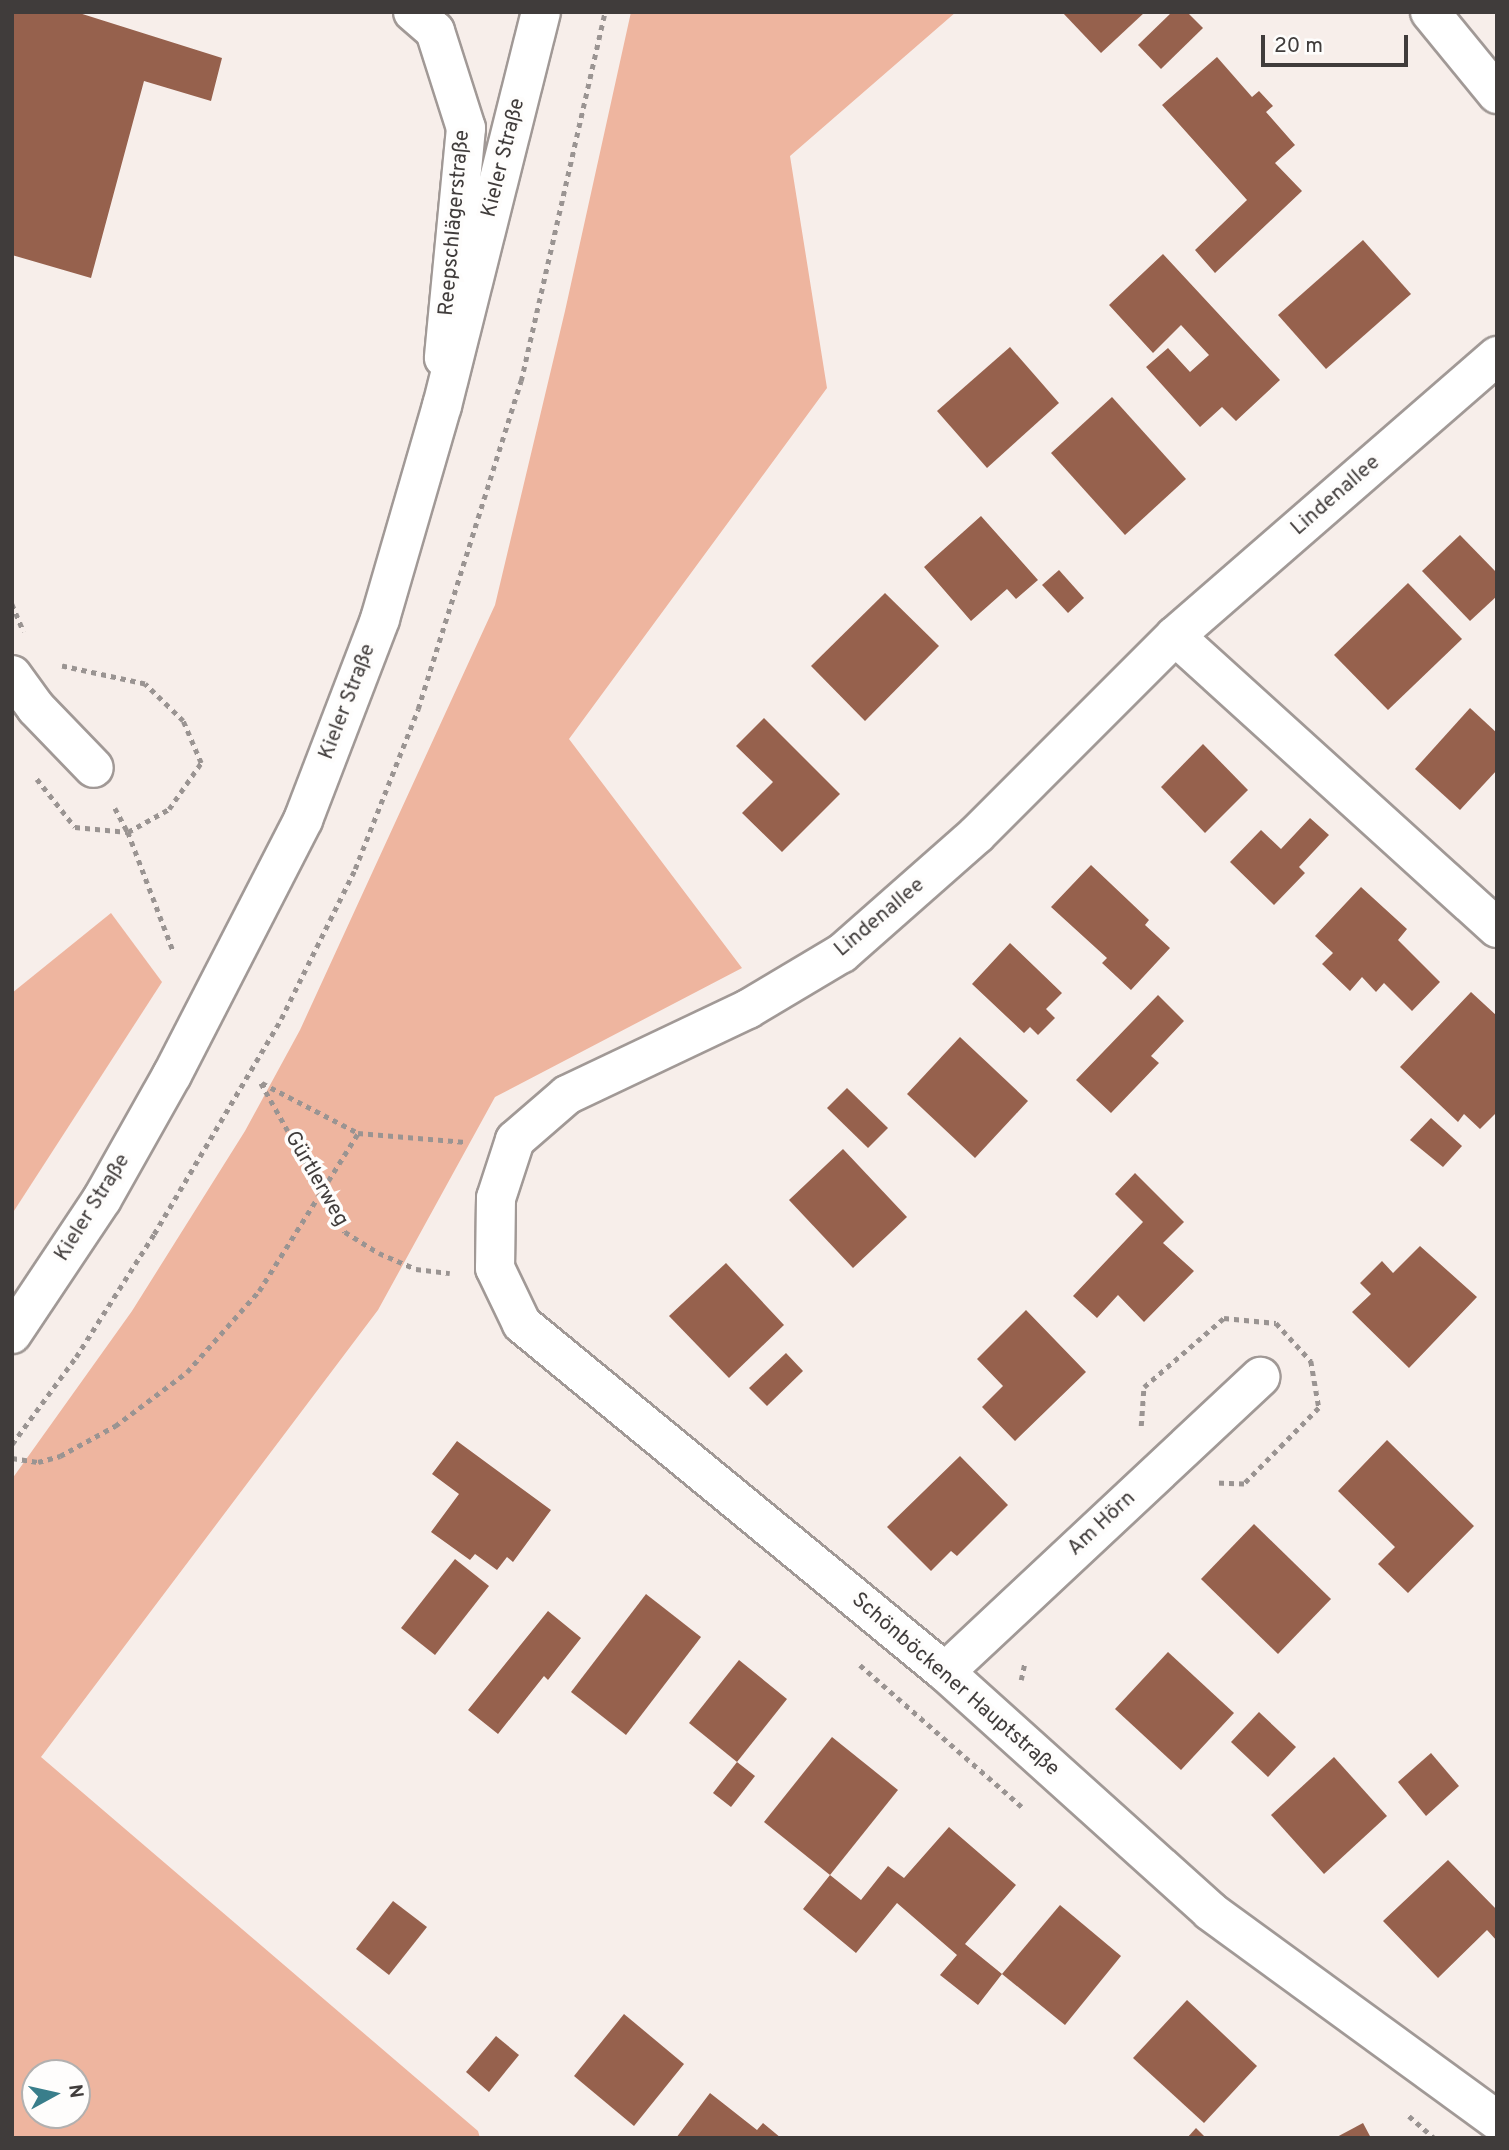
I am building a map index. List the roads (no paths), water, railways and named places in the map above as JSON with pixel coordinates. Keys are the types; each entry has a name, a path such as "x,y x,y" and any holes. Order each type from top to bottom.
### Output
{"street":[{"name":"Reepschlägerstraße","path":"413,12 435,31 466,128 445,321 442,406"},
{"name":"Kieler Straße","path":"12,1334 102,1199 140,1132 303,820 380,619 442,406 541,12"},
{"path":"1430,12 1497,94"},
{"name":"Lindenallee","path":"496,1198 515,1140 567,1095 748,1009 842,953 976,835 1175,636 1497,356"},
{"path":"1175,636 1497,928"},
{"path":"12,675 36,708 94,768"},
{"name":"Schönböckener Hauptstraße","path":"496,1198 495,1268 522,1324 945,1672 1210,1911 1497,2120"},
{"name":"Am Hörn","path":"945,1672 1260,1377"}]}
